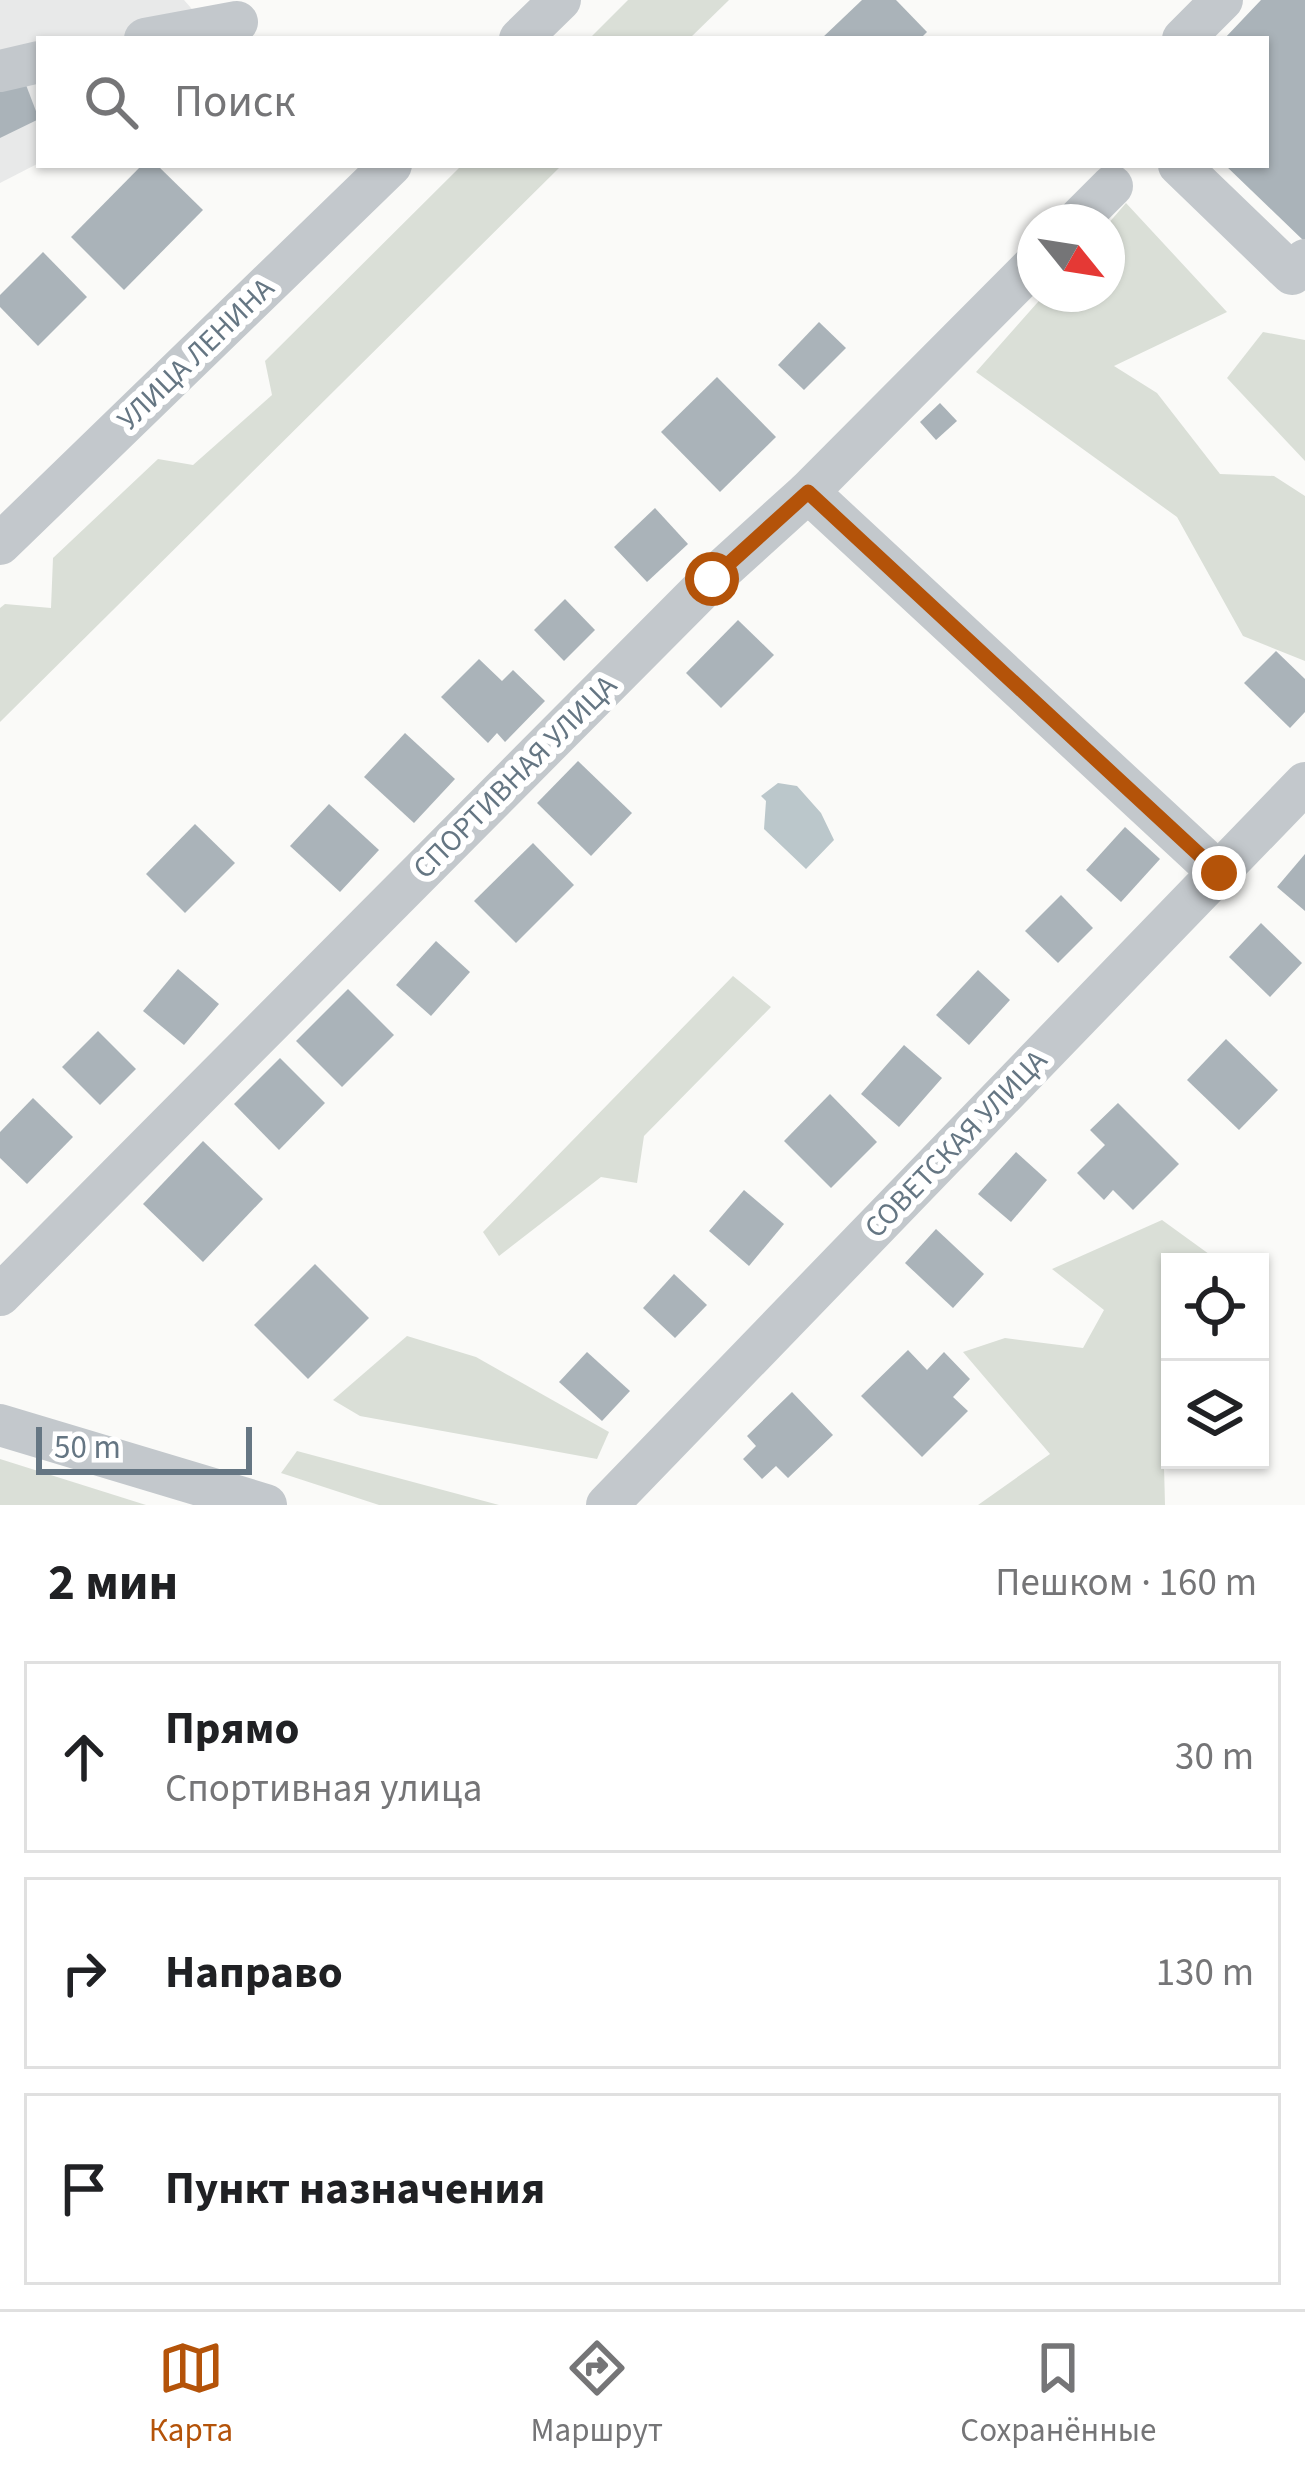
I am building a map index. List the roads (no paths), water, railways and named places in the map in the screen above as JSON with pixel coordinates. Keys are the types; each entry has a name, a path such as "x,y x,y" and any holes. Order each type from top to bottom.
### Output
{"street":[{"path":"523,36 560,0"},
{"path":"1187,36 1222,0"},
{"path":"160,36 240,20"},
{"path":"0,71 36,63"},
{"name":"УЛИЦА ЛЕНИНА","path":"7,523 348,184 385,168"},
{"path":"1182,168 1292,274 1305,260"},
{"path":"1094,204 1112,186"},
{"name":"СПОРТИВНАЯ УЛИЦА","path":"0,1295 712,579 808,492 1017,281"},
{"path":"808,492 1219,873"},
{"name":"СОВЕТСКАЯ УЛИЦА","path":"607,1505 1305,783"},
{"path":"0,1425 266,1505"}]}
